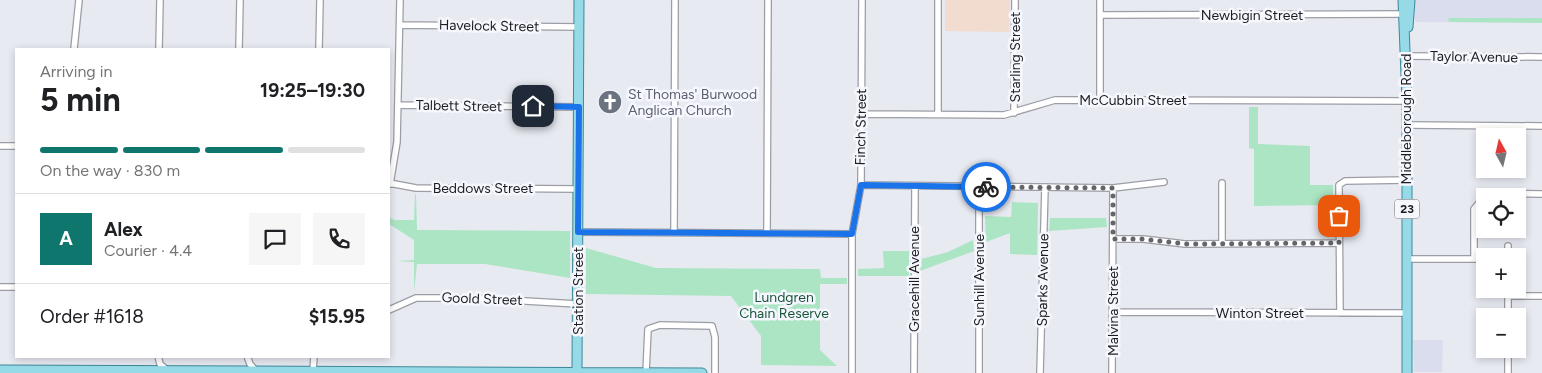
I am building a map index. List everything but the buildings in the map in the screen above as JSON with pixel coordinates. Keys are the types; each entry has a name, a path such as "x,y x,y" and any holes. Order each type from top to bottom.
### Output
{"main road":[{"name":"Station Street","path":"577,372 579,0"},
{"name":"Middleborough Road","path":"1403,0 1406,45"},
{"name":"Middleborough Road","path":"1407,373 1406,45 1410,0"},
{"path":"0,370 702,373"}],"street":[{"path":"74,48 79,0"},
{"path":"159,48 160,0"},
{"path":"239,48 240,0"},
{"path":"319,48 320,0"},
{"path":"390,183 398,142 400,0"},
{"path":"674,232 675,0"},
{"path":"767,233 768,0"},
{"name":"Finch Street","path":"852,373 852,234 861,185 862,0"},
{"path":"938,0 938,114"},
{"name":"Starling Street","path":"1014,113 1015,0"},
{"path":"1100,0 1100,100"},
{"name":"Newbigin Street","path":"1100,15 1403,14"},
{"name":"Havelock Street","path":"400,25 579,27"},
{"name":"Taylor Avenue","path":"1406,56 1542,57"},
{"name":"McCubbin Street","path":"862,114 1014,113 1055,100 1407,101"},
{"name":"Talbett Street","path":"398,105 579,107"},
{"path":"1407,125 1542,126"},
{"path":"0,146 15,146"},
{"path":"1340,313 1340,185 1345,180 1407,180"},
{"path":"861,185 1113,188 1164,182"},
{"name":"Beddows Street","path":"390,183 416,188 578,188"},
{"path":"1222,183 1222,244"},
{"name":"Gracehill Avenue","path":"914,373 915,186"},
{"name":"Sunhill Avenue","path":"979,187 979,373"},
{"name":"Sparks Avenue","path":"1040,373 1045,187"},
{"name":"Malvina Street","path":"1112,373 1113,188"},
{"path":"1526,194 1542,194"},
{"path":"1407,259 1474,259 1474,209 1476,207"},
{"path":"578,232 852,234"},
{"path":"1113,239 1143,239 1186,244 1339,243"},
{"path":"0,287 15,287"},
{"path":"1526,296 1542,296"},
{"name":"Goold Street","path":"390,310 416,298 475,298 578,304"},
{"name":"Winton Street","path":"1113,312 1407,313"},
{"path":"647,373 648,329 660,324 712,326 715,337 715,373"},
{"path":"147,370 154,366 158,358"},
{"path":"158,358 163,367 168,370"},
{"path":"240,371 245,365 246,358"},
{"path":"247,358 253,372"},
{"path":"314,358 314,371"},
{"path":"1508,358 1508,373"}],"shaded area":[{"path":"945,0 1010,0 1009,32 945,31"},
{"path":"1415,0 1542,0 1542,23 1415,22"},
{"path":"1413,340 1443,340 1442,372 1414,372"}],"green space":[{"path":"1448,18 1542,18 1542,23 1449,22"},
{"path":"1249,107 1258,107 1258,144 1310,146 1310,185 1333,185 1333,205 1254,206 1254,149 1249,148"},
{"path":"416,194 417,230 570,231 570,278 485,264 417,264 414,292 414,262 396,261 414,260 414,240 390,225 390,218 394,220 414,220"},
{"path":"1012,202 1038,203 1037,255 1010,254 1010,233 986,242 985,216 1011,217"},
{"path":"1050,218 1106,218 1107,227 1049,231"},
{"path":"973,240 974,251 920,271 921,259 948,252"},
{"name":"Lundgren Chain Reserve","path":"586,248 656,268 820,269 821,278 847,278 847,284 820,284 820,350 837,366 761,365 761,336 731,296 586,294"},
{"path":"883,251 909,251 909,276 858,276 858,269 884,268"}],"way so far":[{"path":"986,187 1113,188 1113,239 1143,239 1186,244 1339,243 1339,216"}],"place":[{"name":"St Thomas' Burwood Anglican Church","path":"610,102"}],"route":[{"path":"533,106 579,107 578,232 852,234 861,185 986,187"}]}
